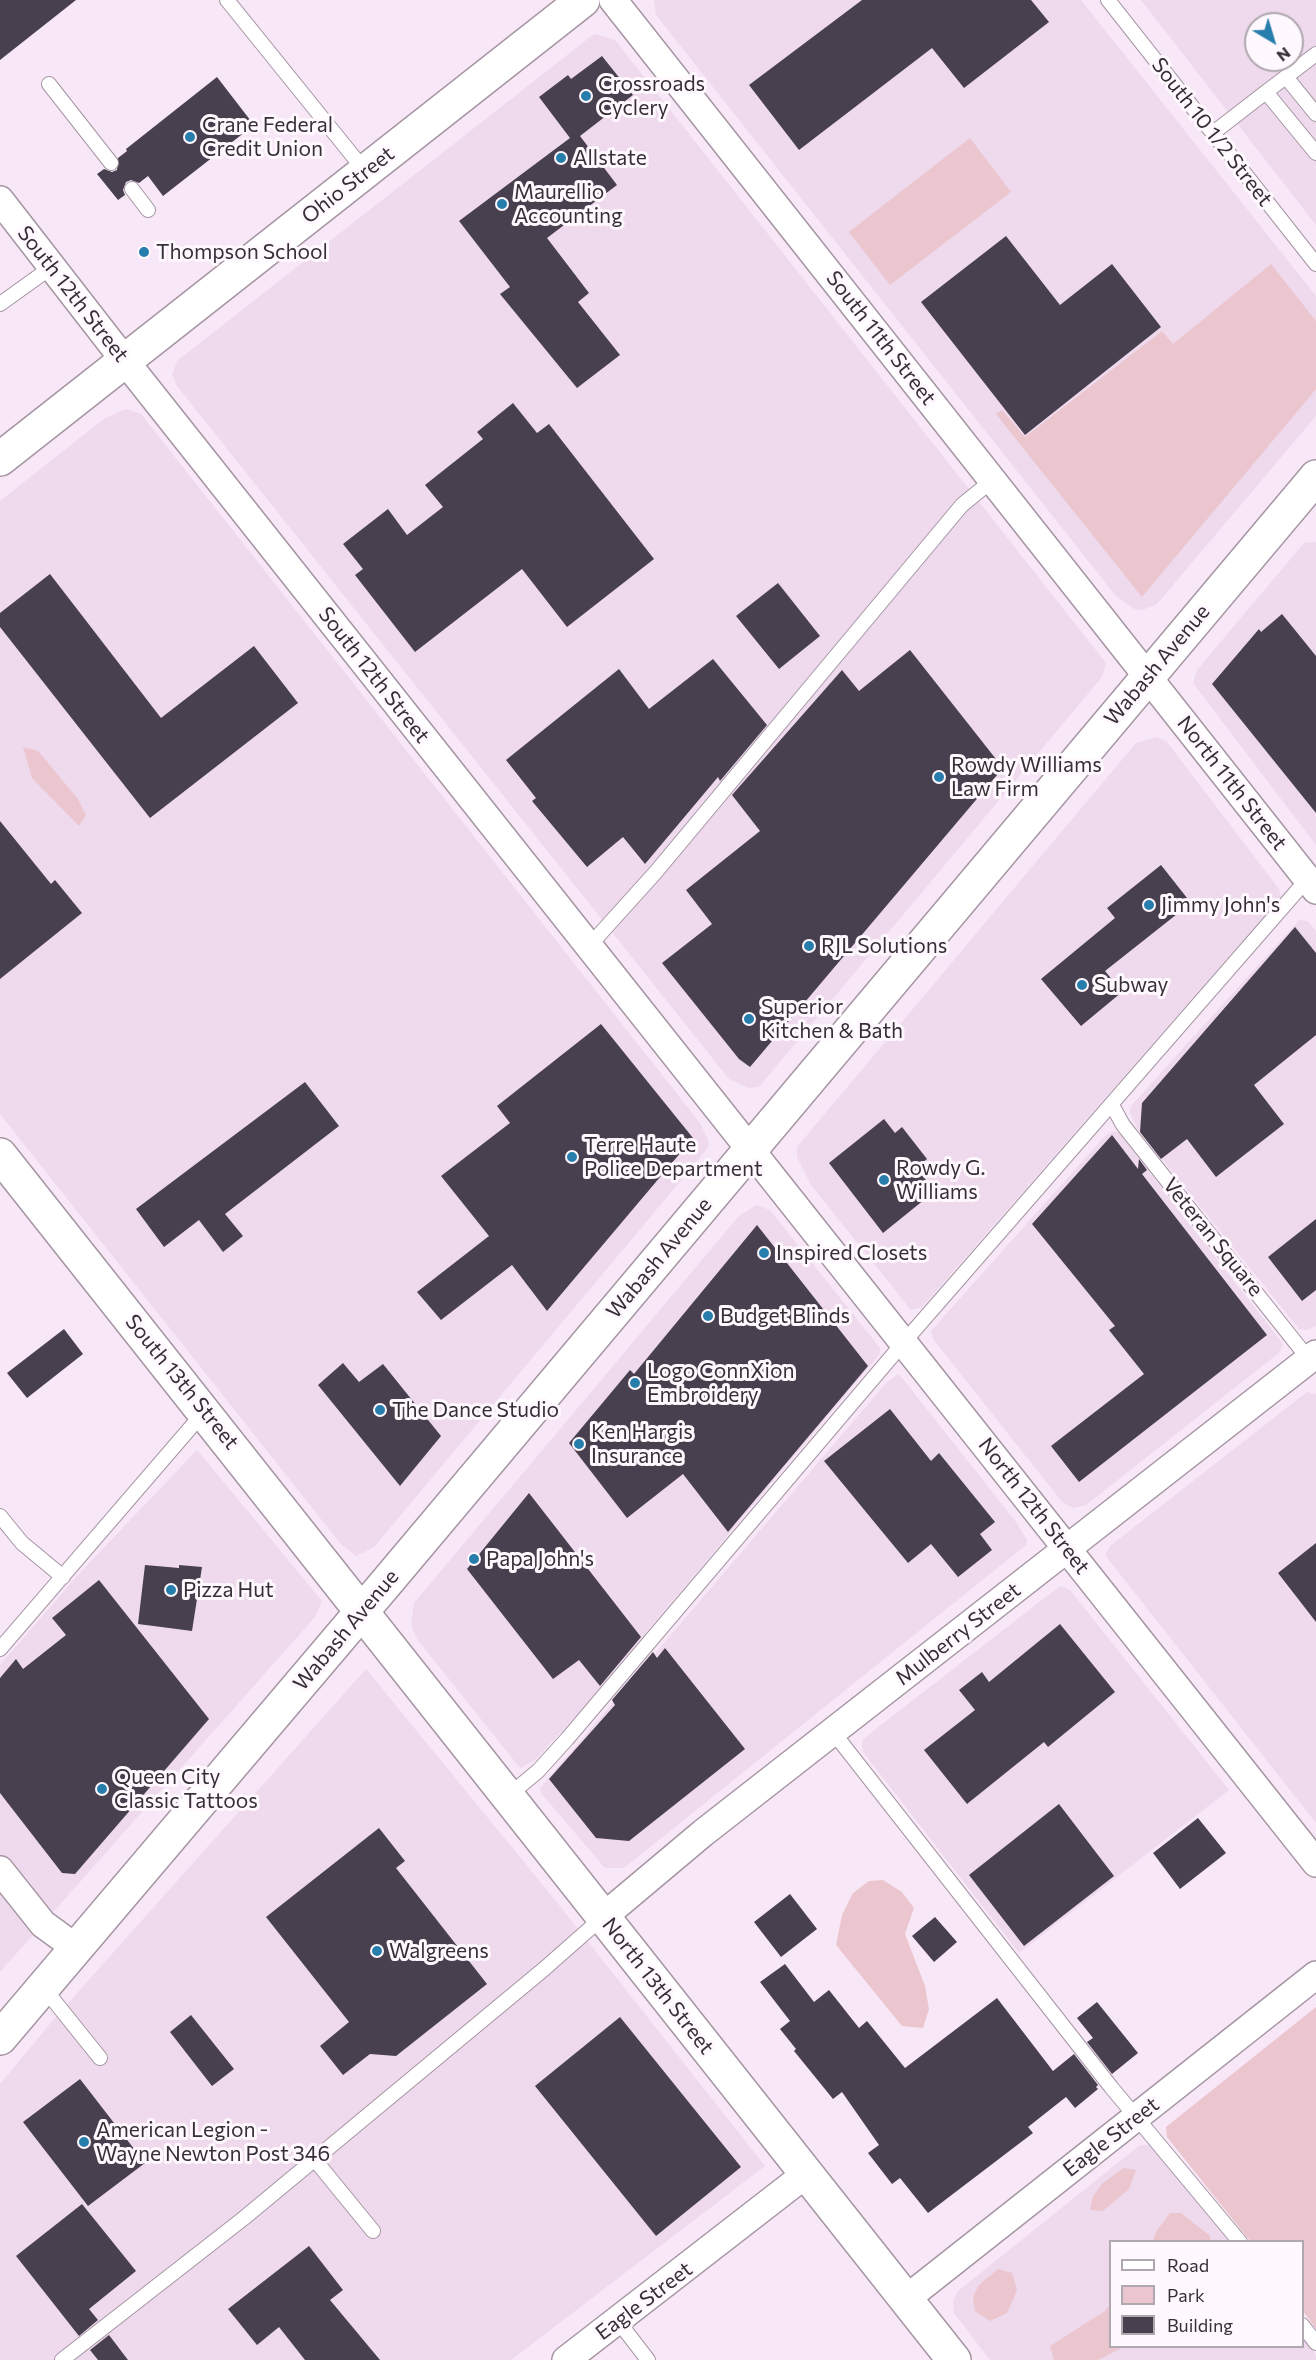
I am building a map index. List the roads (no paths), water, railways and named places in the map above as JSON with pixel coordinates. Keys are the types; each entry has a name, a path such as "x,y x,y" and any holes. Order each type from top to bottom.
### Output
{"main road":[{"name":"Ohio Street","path":"0,459 583,0"},
{"name":"Wabash Avenue","path":"0,2038 1149,675 1308,491"},
{"name":"South 13th Street","path":"0,1155 362,1611"},
{"name":"North 13th Street","path":"362,1611 954,2360"}],"street":[{"name":"South 11th Street","path":"613,0 1149,675"},
{"name":"South 12th Street","path":"0,200 125,361 751,1149"},
{"name":"North 11th Street","path":"1149,675 1313,879"},
{"name":"North 12th Street","path":"751,1149 1316,1863"},
{"name":"Mulberry Street","path":"603,1917 833,1732 1314,1360"},
{"path":"0,1870 43,1924 76,1948"},
{"name":"Eagle Street","path":"906,2300 1316,1975"},
{"name":"Eagle Street","path":"566,2360 806,2174"}],"lane":[{"path":"227,0 365,171"},
{"name":"South 10 1/2 Street","path":"1108,0 1316,264"},
{"path":"1213,133 1316,54"},
{"path":"1286,77 1316,114"},
{"path":"49,84 111,163"},
{"path":"1266,92 1316,153"},
{"path":"132,189 148,210"},
{"path":"0,304 53,266"},
{"path":"590,945 655,873 962,505 994,479"},
{"path":"508,1796 538,1771 567,1739 904,1342 1313,879"},
{"name":"Veteran Square","path":"1112,1105 1123,1125 1314,1360"},
{"path":"0,1649 205,1411"},
{"path":"0,1516 22,1543 63,1577"},
{"path":"833,1732 1136,2117 1239,2240"},
{"path":"62,2360 315,2160 603,1917"},
{"path":"42,1986 100,2058"},
{"path":"315,2160 372,2231"},
{"path":"618,2321 648,2360"},
{"path":"1304,2328 1316,2343"}],"place":[{"name":"Crossroads Cyclery","path":"586,96"},
{"name":"Crane Federal Credit Union","path":"190,137"},
{"name":"Allstate","path":"561,158"},
{"name":"Maurellio Accounting","path":"502,204"},
{"name":"Thompson School","path":"144,252"},
{"name":"Rowdy Williams Law Firm","path":"939,777"},
{"name":"Jimmy John's","path":"1149,905"},
{"name":"RJL Solutions","path":"809,946"},
{"name":"Subway","path":"1082,985"},
{"name":"Superior Kitchen & Bath","path":"749,1019"},
{"name":"Terre Haute Police Department","path":"572,1157"},
{"name":"Rowdy G. Williams","path":"884,1180"},
{"name":"Inspired Closets","path":"764,1253"},
{"name":"Budget Blinds","path":"708,1316"},
{"name":"Logo ConnXion Embroidery","path":"635,1383"},
{"name":"The Dance Studio","path":"380,1410"},
{"name":"Ken Hargis Insurance","path":"579,1444"},
{"name":"Papa John's","path":"474,1559"},
{"name":"Pizza Hut","path":"171,1590"},
{"name":"Queen City Classic Tattoos","path":"102,1789"},
{"name":"Walgreens","path":"377,1951"},
{"name":"American Legion - Wayne Newton Post 346","path":"84,2142"}]}
